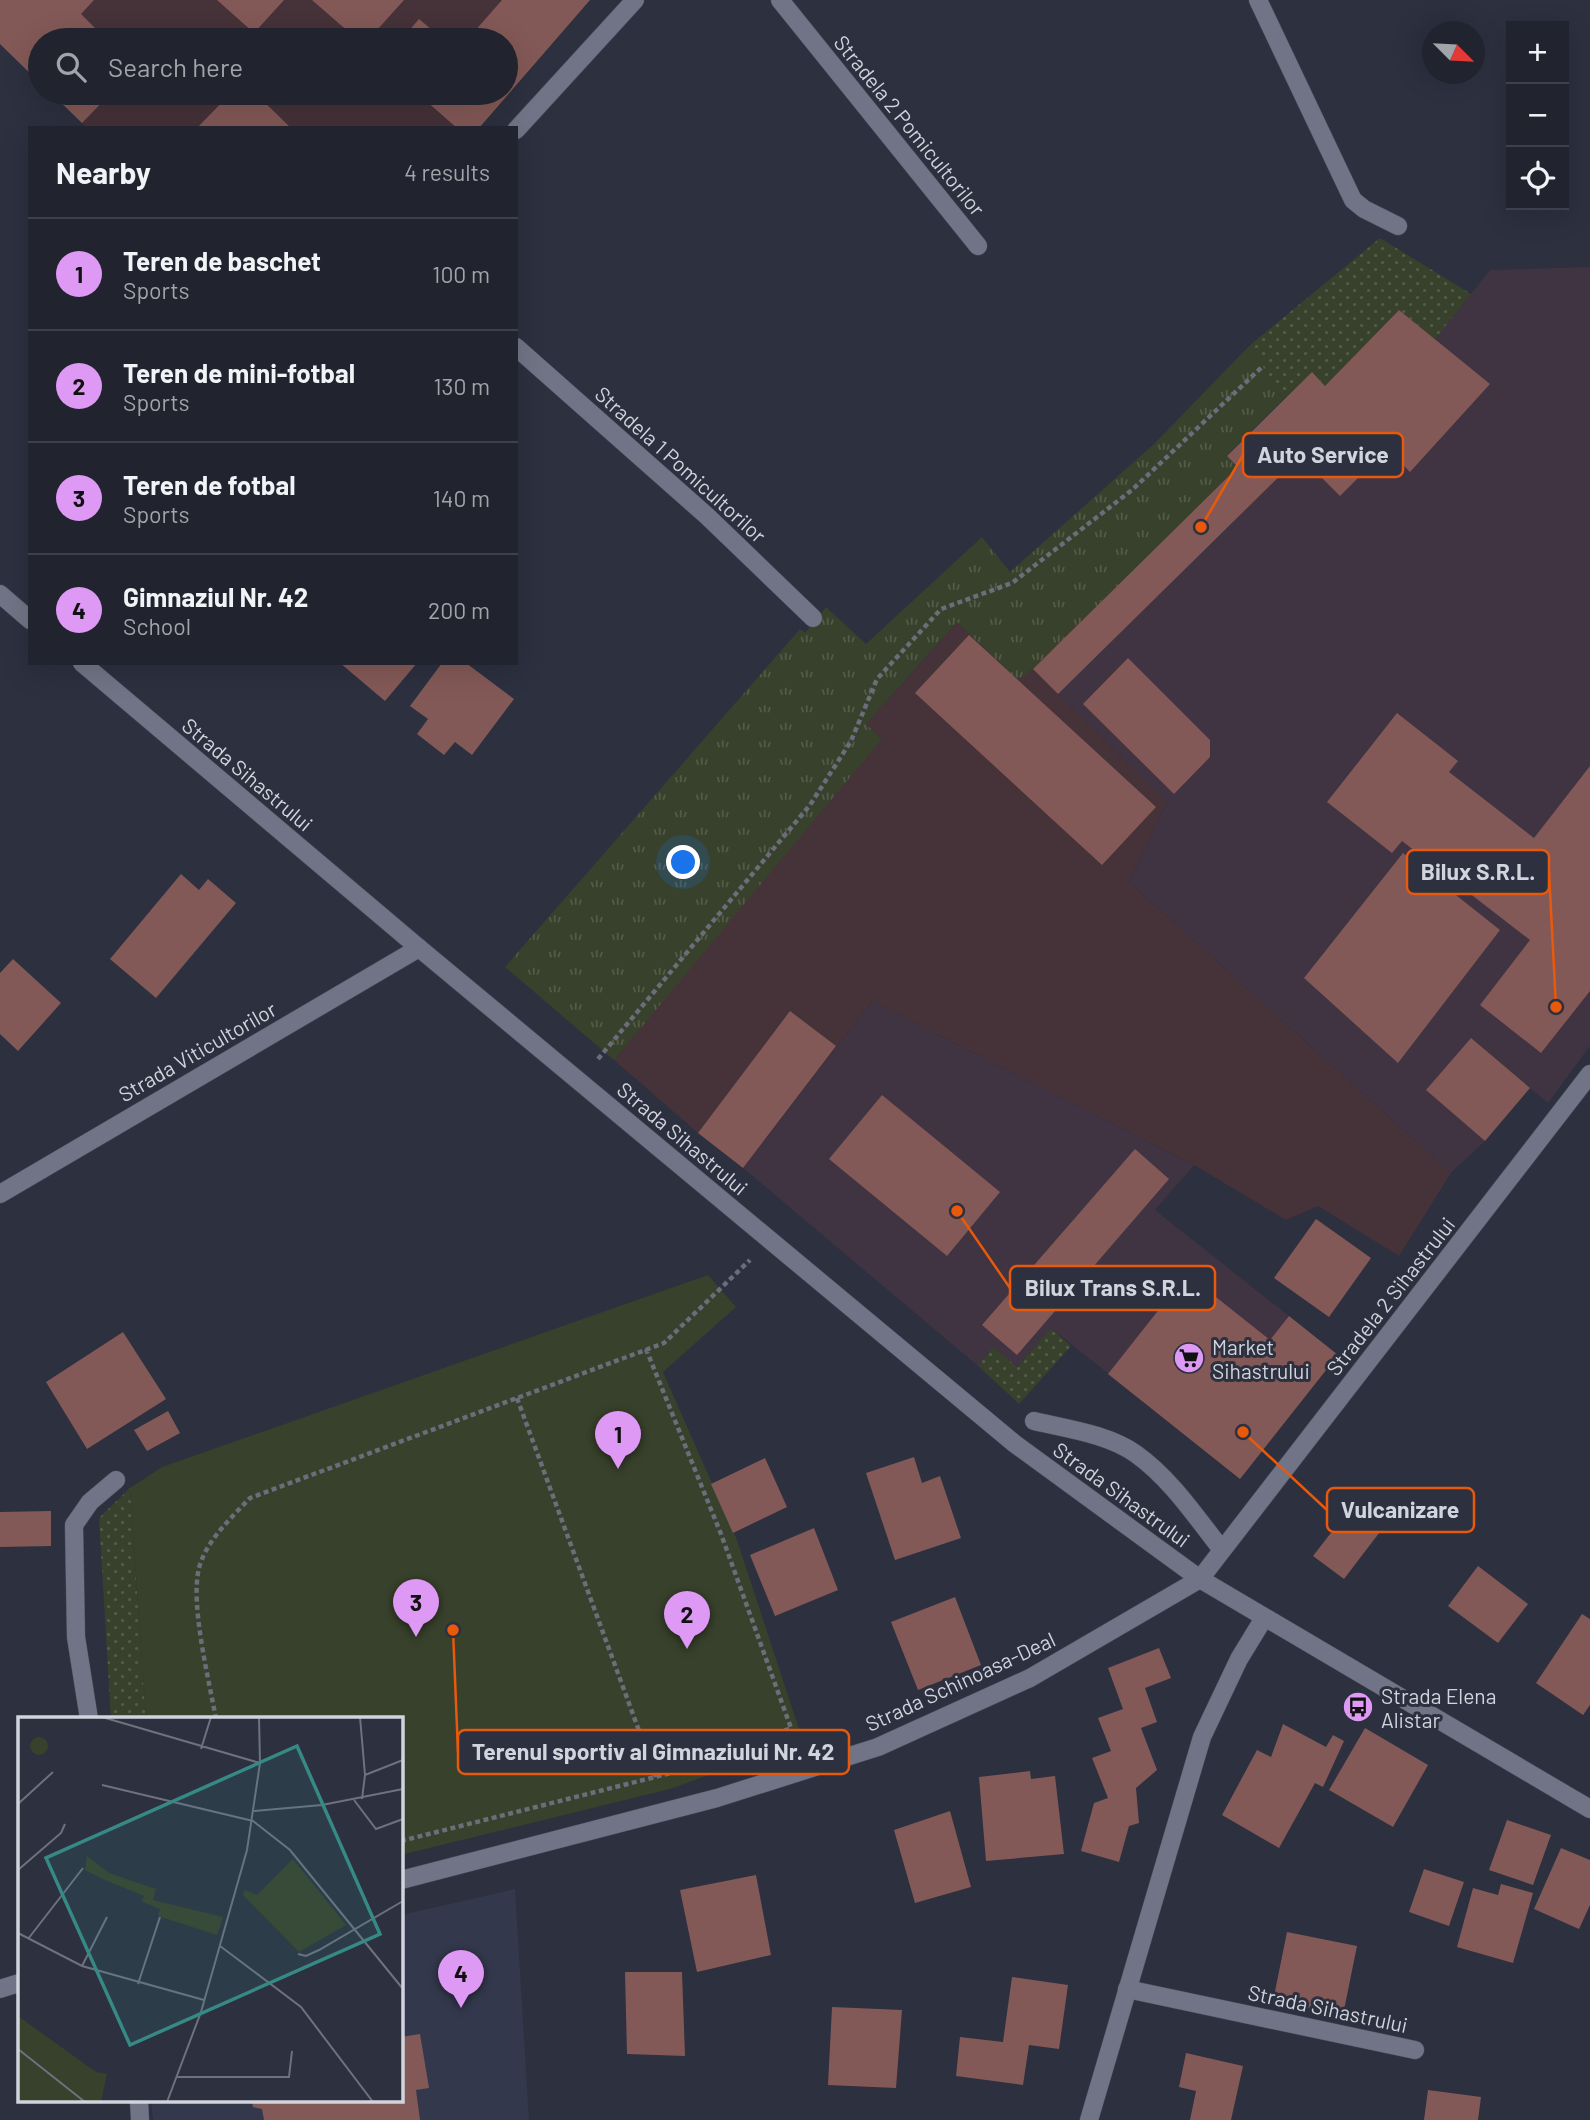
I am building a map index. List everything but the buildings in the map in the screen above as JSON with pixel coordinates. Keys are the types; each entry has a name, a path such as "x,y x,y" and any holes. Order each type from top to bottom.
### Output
{"street":[{"path":"518,128 635,0"},
{"name":"Stradela 2 Pomicultorilor","path":"780,0 978,246"},
{"path":"1258,0 1353,200 1364,209 1398,226"},
{"name":"Stradela 1 Pomicultorilor","path":"518,350 707,516 813,618"},
{"path":"0,594 28,618"},
{"name":"Strada Sihastrului","path":"88,665 419,948 1015,1444 1200,1578 1264,1618 1589,1805"},
{"name":"Strada Viticultorilor","path":"0,1194 419,948"},
{"name":"Stradela 2 Sihastrului","path":"1200,1578 1590,1074"},
{"path":"1034,1421 1098,1437 1135,1453 1172,1487 1222,1550"},
{"path":"89,1717 76,1637 74,1525 90,1502 116,1480"},
{"name":"Strada Schinoasa-Deal","path":"402,1880 717,1798 877,1747 1030,1678 1200,1578"},
{"path":"1089,2120 1202,1737 1239,1659 1264,1618"},
{"path":"0,1989 18,1983"},
{"name":"Strada Sihastrului","path":"1126,1989 1415,2050"},
{"path":"139,2102 140,2120"}],"path":[{"path":"579,1082 810,805 851,741 877,679 941,609 1012,583 1132,490 1263,366"},
{"path":"216,1717 197,1611 199,1568 217,1532 250,1498 664,1343 771,1241"},
{"path":"402,1841 656,1777 791,1728 721,1534 646,1349"},
{"path":"517,1398 656,1777"}],"shaded area":[{"path":"0,0 590,0 518,83 518,28 28,28 28,71 0,44"},
{"path":"63,105 499,105 481,126 85,126"},
{"path":"1590,267 1590,1046 1548,1103 1470,1039 1427,1090 1485,1141 1451,1173 1129,882 1167,802 1033,669 1237,467 1227,456 1312,372 1325,386 1399,310 1435,339 1490,270"},
{"path":"957,622 1018,680 1033,669 1167,802 1129,882 1451,1173 1399,1256 1318,1206 1286,1220 1194,1165 872,1001 743,1168 614,1060 727,921 882,739 866,724"},
{"path":"872,1001 1194,1165 1155,1210 1338,1355 1240,1479 1051,1328 1017,1367 993,1348 978,1366 743,1168"},
{"path":"515,1889 529,2120 153,2120 151,2102 402,2102 402,1915"}],"green space":[{"path":"1380,238 1471,294 1435,339 1399,310 1325,386 1312,372 1283,400 1250,345"},
{"path":"1250,345 1283,400 1227,455 1238,467 1033,669 1018,680 957,622 866,724 882,739 614,1060 505,967 800,629 805,633 826,607 866,644 982,537 1010,572 1154,444"},
{"path":"708,1275 736,1307 663,1372 737,1540 803,1741 670,1789 402,1855 402,1717 146,1717 130,1488 162,1467"},
{"path":"1051,1328 1071,1346 1019,1404 978,1366 993,1347 1017,1367"},
{"path":"130,1488 146,1717 111,1717 99,1518"}],"place":[{"name":"Auto Service","path":"1201,527"},
{"name":"Bilux S.R.L.","path":"1556,1007"},
{"name":"Bilux Trans S.R.L.","path":"957,1211"},
{"name":"Market Sihastrului","path":"1189,1358"},
{"name":"Vulcanizare","path":"1243,1432"},
{"name":"Teren de baschet","path":"618,1469"},
{"name":"Terenul sportiv al Gimnaziului Nr. 42","path":"453,1630"},
{"name":"Teren de fotbal","path":"416,1637"},
{"name":"Teren de mini-fotbal","path":"687,1649"},
{"name":"Strada Elena Alistar","path":"1358,1707"},
{"name":"Gimnaziul Nr. 42","path":"461,2008"}]}
